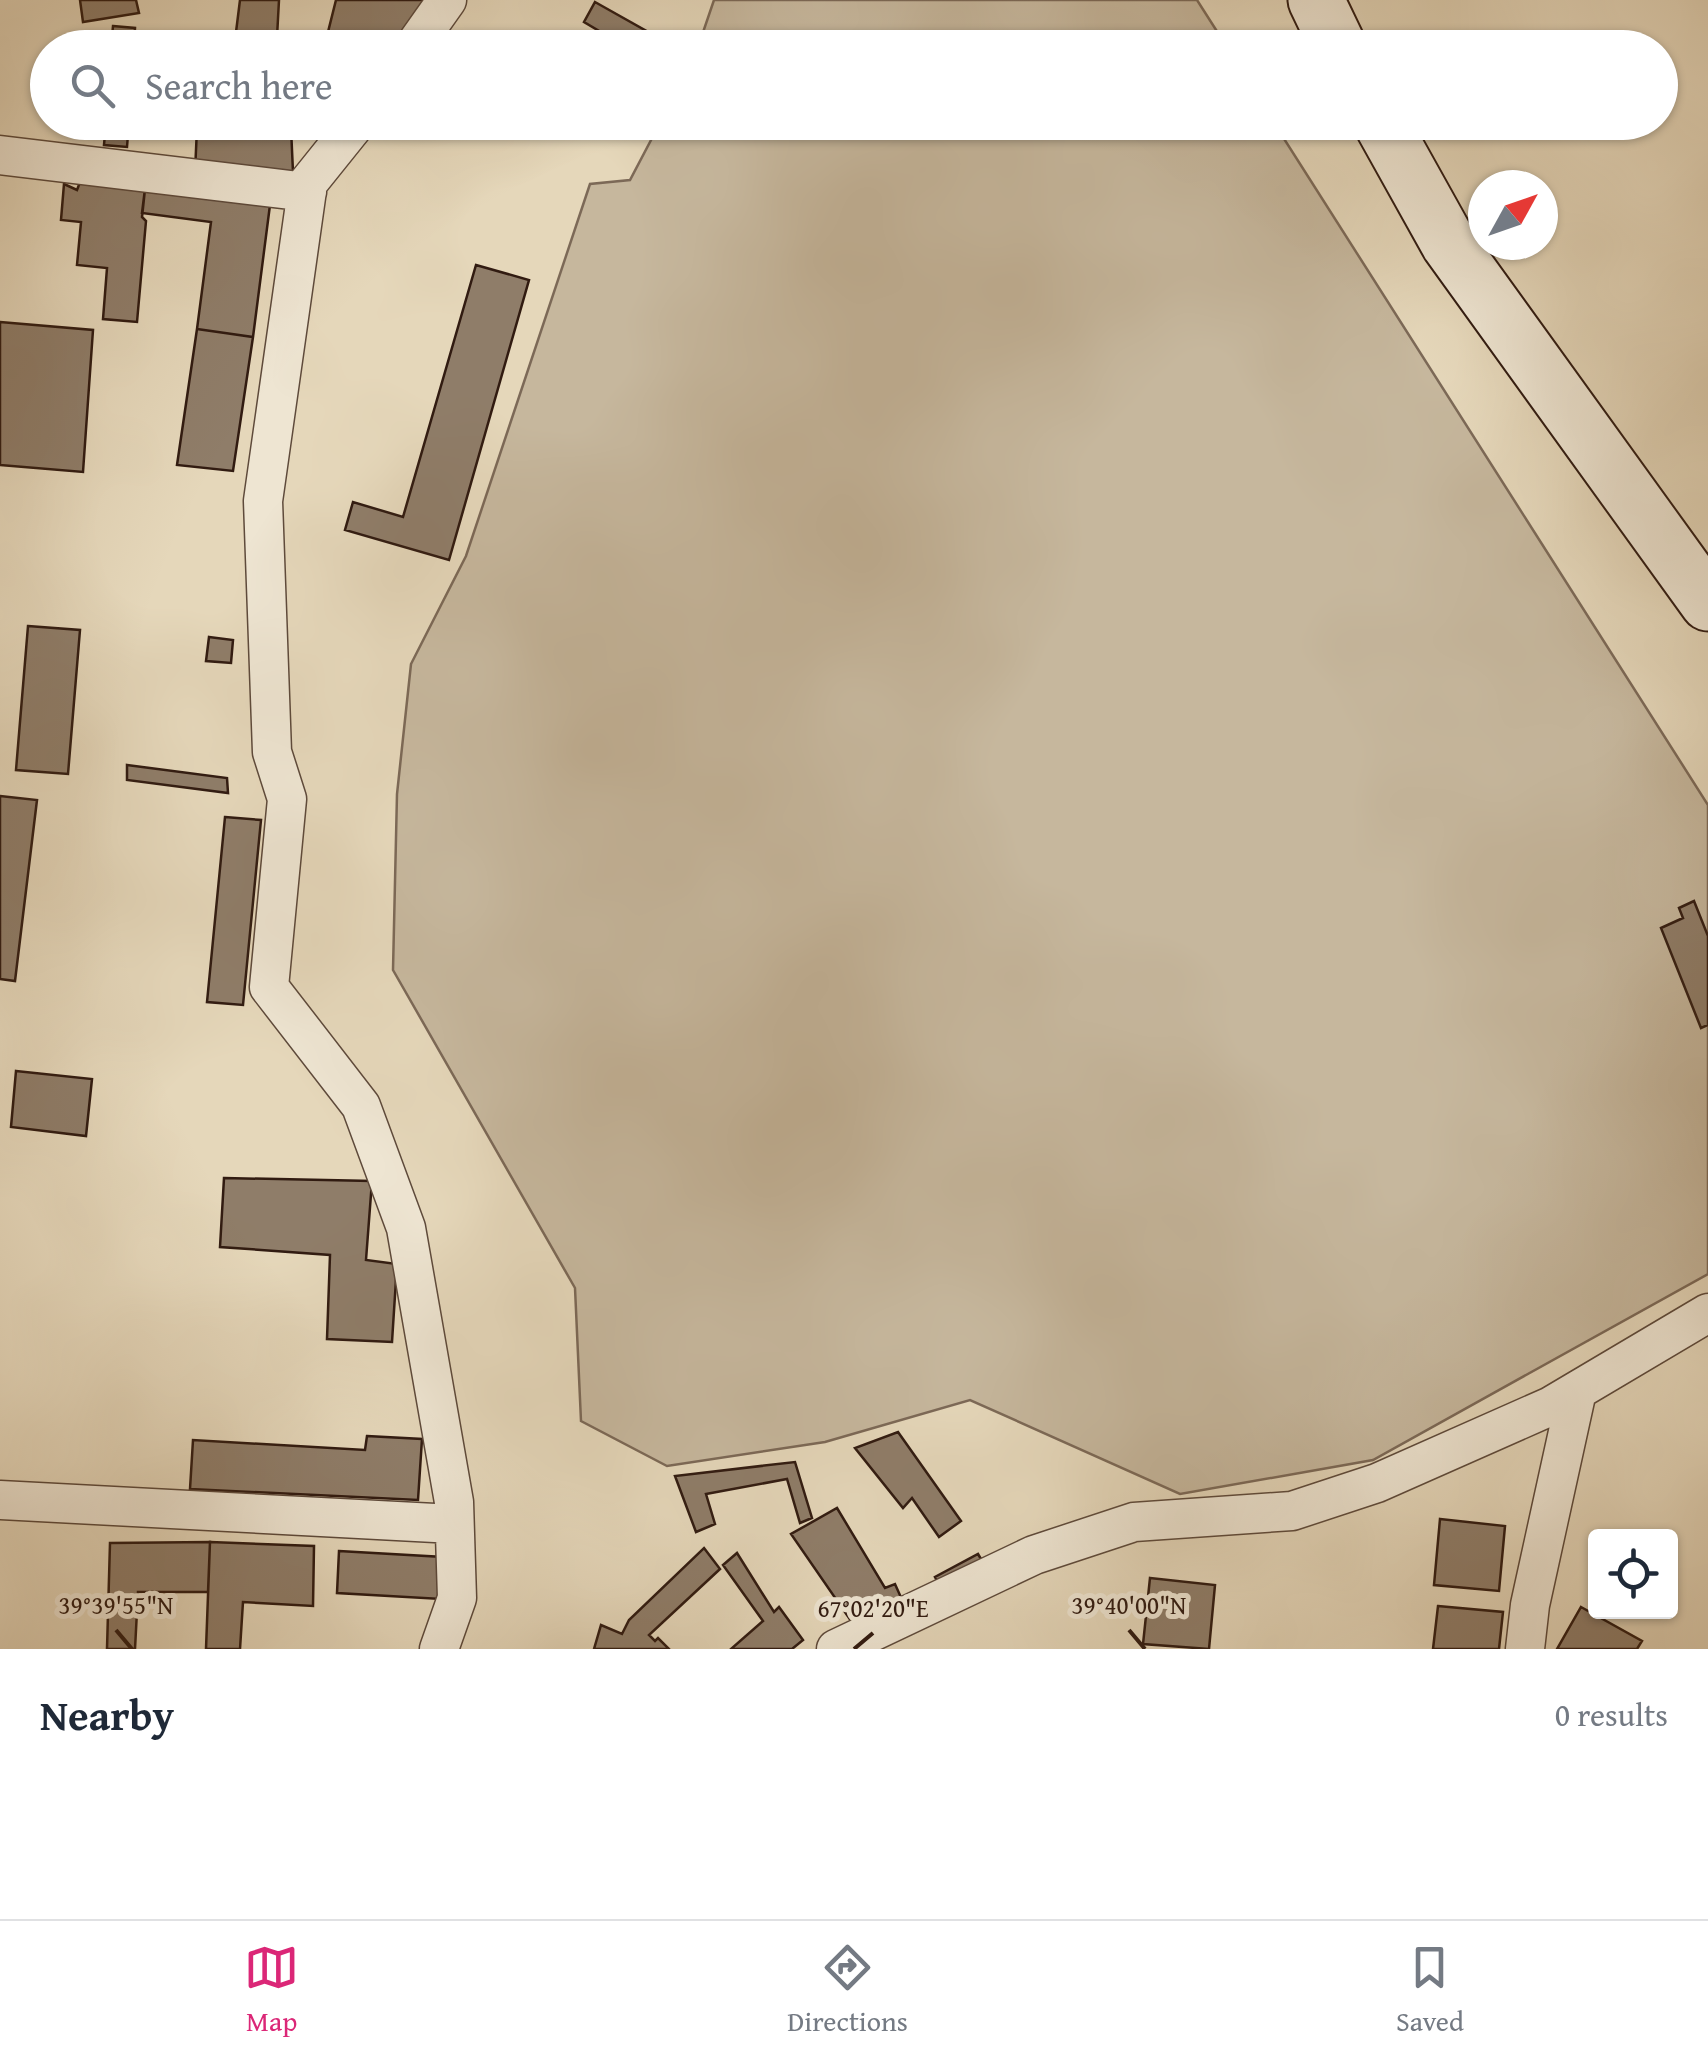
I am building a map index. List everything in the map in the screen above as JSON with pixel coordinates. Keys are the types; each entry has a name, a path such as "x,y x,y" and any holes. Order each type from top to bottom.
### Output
{"main road":[{"path":"1391,140 1449,244 1708,603"}],"street":[{"path":"425,30 446,0"},
{"path":"343,140 308,184 263,501 272,752 286,800 269,987 361,1106 406,1228 454,1502 457,1598 439,1649"},
{"path":"0,154 307,192"},
{"path":"836,1649 1034,1555 1134,1522 1292,1511 1377,1483 1551,1406 1708,1313"},
{"path":"1525,1649 1530,1605 1578,1391"},
{"path":"0,1500 454,1524"}],"shaded area":[{"path":"714,0 1197,0 1216,30 704,30"},
{"path":"651,140 1285,140 1708,805 1708,1274 1373,1460 1180,1494 970,1400 825,1442 667,1466 581,1421 575,1288 393,970 397,794 411,664 466,556 590,184 630,180"}],"building":[{"path":"80,0 136,0 139,13 83,22"},
{"path":"240,0 279,0 277,30 236,30"},
{"path":"336,0 426,2 410,30 328,30"},
{"path":"595,2 645,30 598,30 584,22"},
{"path":"113,26 135,28 135,30 113,30"},
{"path":"104,140 128,140 127,147 104,145"},
{"path":"196,140 292,140 293,172 195,172"},
{"path":"80,182 145,189 137,322 103,319 107,268 77,265 81,222 61,220 64,184 77,190"},
{"path":"145,189 270,205 253,337 197,329 211,222 142,213"},
{"path":"476,265 529,280 449,560 345,530 353,502 403,517"},
{"path":"0,322 93,330 83,472 0,465"},
{"path":"197,329 253,337 233,471 177,465"},
{"path":"28,626 80,630 68,774 16,770"},
{"path":"209,637 233,640 231,663 206,661"},
{"path":"127,765 227,778 228,793 127,780"},
{"path":"0,796 37,800 15,981 0,979"},
{"path":"225,817 261,820 243,1005 207,1002"},
{"path":"1694,901 1708,936 1708,1025 1701,1028 1661,928 1683,918 1679,908"},
{"path":"16,1071 92,1079 86,1136 11,1127"},
{"path":"224,1178 372,1181 366,1260 397,1264 392,1342 327,1339 330,1255 220,1247"},
{"path":"898,1432 961,1521 939,1537 912,1498 903,1508 855,1448"},
{"path":"367,1436 422,1439 418,1500 190,1489 193,1440 365,1450"},
{"path":"795,1462 812,1518 800,1523 787,1479 706,1494 715,1524 696,1532 675,1476"},
{"path":"837,1508 885,1588 895,1584 907,1611 860,1634 791,1534"},
{"path":"1440,1519 1505,1526 1499,1591 1434,1585"},
{"path":"210,1542 314,1546 313,1606 243,1602 240,1649 206,1649"},
{"path":"210,1542 208,1592 138,1592 135,1649 107,1649 110,1543"},
{"path":"704,1548 720,1569 649,1635 669,1649 594,1649 601,1625 622,1634 629,1620"},
{"path":"339,1551 443,1557 441,1599 337,1593"},
{"path":"737,1553 774,1612 779,1607 803,1640 792,1649 731,1649 763,1621 723,1565"},
{"path":"978,1554 987,1569 944,1593 935,1577"},
{"path":"1150,1578 1215,1585 1209,1649 1143,1644"},
{"path":"1438,1606 1503,1612 1499,1649 1433,1649"},
{"path":"1581,1607 1588,1611 1588,1619 1603,1619 1642,1641 1637,1649 1557,1649"}]}
